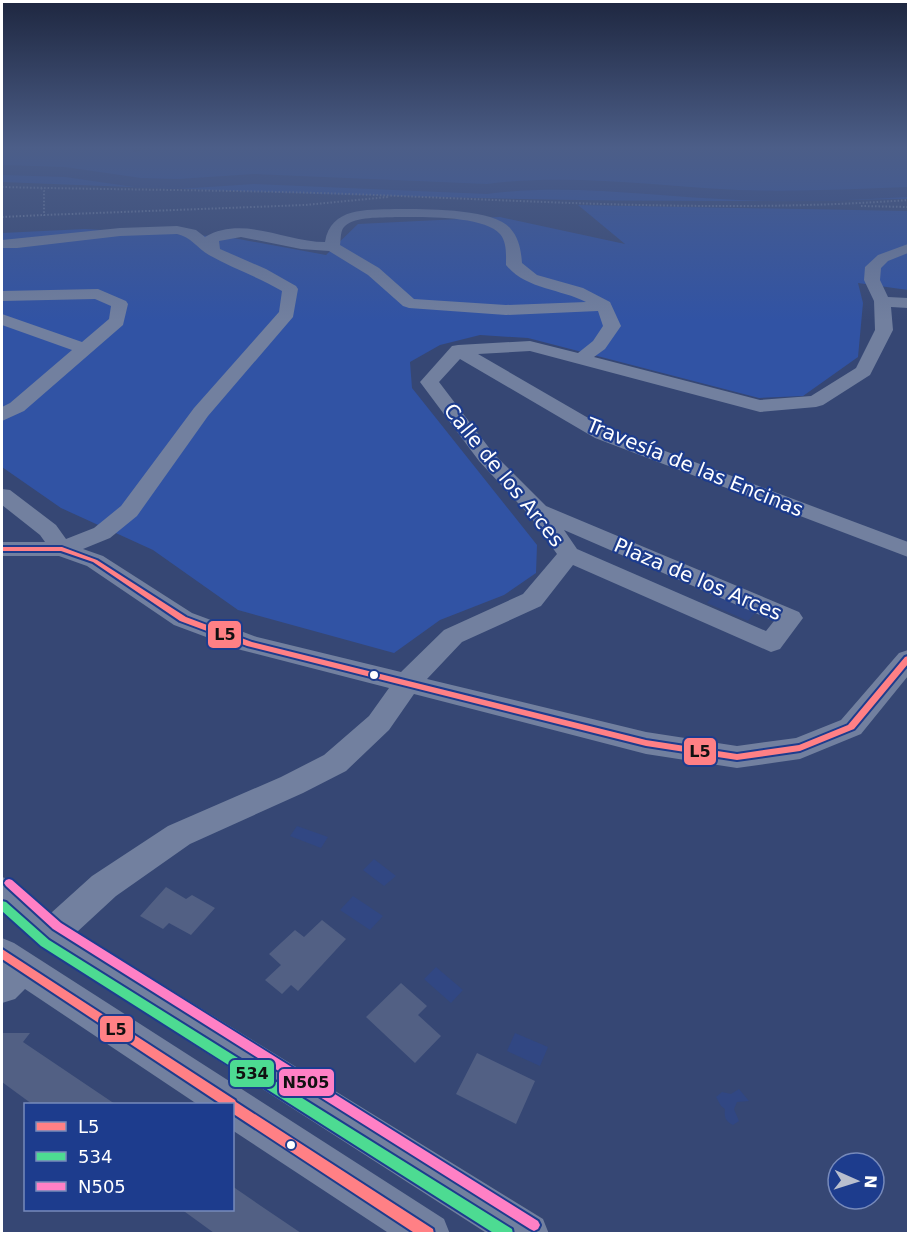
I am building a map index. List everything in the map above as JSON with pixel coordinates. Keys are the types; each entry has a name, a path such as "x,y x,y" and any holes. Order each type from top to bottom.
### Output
{"street":[{"path":"332,248 335,227 343,220 369,215 429,212 470,216 499,226 512,239 514,265 531,278 577,291 604,305 612,326 599,345 581,359"},
{"path":"2,243 17,244 120,232 177,230 191,233 213,251 261,272 290,289 287,313 201,412 129,511 102,533 62,549"},
{"path":"213,251 211,239 226,232 257,232 291,242 332,248 370,268 393,286 409,303 517,310 573,309 604,305"},
{"path":"458,350 531,346 760,406 816,401 864,371 884,330 872,272 878,262 909,248"},
{"path":"877,290 909,303"},
{"path":"2,296 98,294 120,304 117,321 17,407 2,415"},
{"path":"403,322 409,303"},
{"path":"2,320 86,349"},
{"name":"Calle de los Arces","path":"51,934 104,886 179,835 292,785 334,763 378,723 408,682 453,636 532,600 568,554 538,511 486,457 429,382 458,350"},
{"name":"Travesía de las Encinas","path":"458,350 602,434 909,550"},
{"path":"2,495 48,530 62,549"},
{"name":"Plaza de los Arces","path":"538,511 790,618 771,643 568,554"},
{"path":"2,549 62,549 95,561 183,619 250,644 646,743 738,757 800,748 851,727 909,659"},
{"path":"2,891 51,934 528,1233"},
{"path":"8,970 229,1103"},
{"path":"234,1106 429,1233"}],"path":[{"path":"44,206 44,215"},
{"path":"2,217 307,206"},
{"path":"862,206 909,207"}],"shaded area":[{"path":"579,206 908,211 908,290 858,283 863,303 858,357 803,396 759,398 528,338 480,335 440,345 410,362 412,388 537,545 536,573 504,595 440,620 394,653 238,610 153,550 61,508 2,467 2,233 85,229 228,237 326,255 358,224 500,217 625,244"},
{"path":"715,594 756,612 748,621 707,603"},
{"path":"297,826 328,837 321,848 290,836"},
{"path":"374,859 396,876 384,886 363,870"},
{"path":"353,896 383,916 370,930 340,910"},
{"path":"436,967 463,990 451,1003 424,979"},
{"path":"515,1033 548,1047 540,1066 507,1051"},
{"path":"739,1089 749,1101 737,1102 734,1109 739,1121 733,1125 725,1117 725,1109 716,1097 722,1092 731,1094"}],"building":[{"path":"166,887 186,899 192,895 215,908 191,935 169,923 163,929 140,916"},
{"path":"322,920 346,939 298,991 291,985 282,994 265,980 281,965 269,954 295,930 304,937"},
{"path":"401,983 427,1006 418,1015 441,1036 415,1063 366,1017"},
{"path":"2,1033 30,1033 23,1042 114,1103 31,1103 2,1082"},
{"path":"477,1053 535,1081 516,1124 456,1094"},
{"path":"234,1187 301,1233 214,1233 184,1211 234,1211"}],"transit line":[{"name":"L5","path":"2,549 62,549 95,561 183,619 250,644 646,743 737,757 800,748 851,727 908,659"},
{"name":"N505","path":"9,883 57,926 534,1225"},
{"name":"534","path":"2,905 45,943 507,1234"},
{"name":"L5","path":"2,954 229,1103"},
{"name":"L5","path":"234,1107 428,1234"}]}
